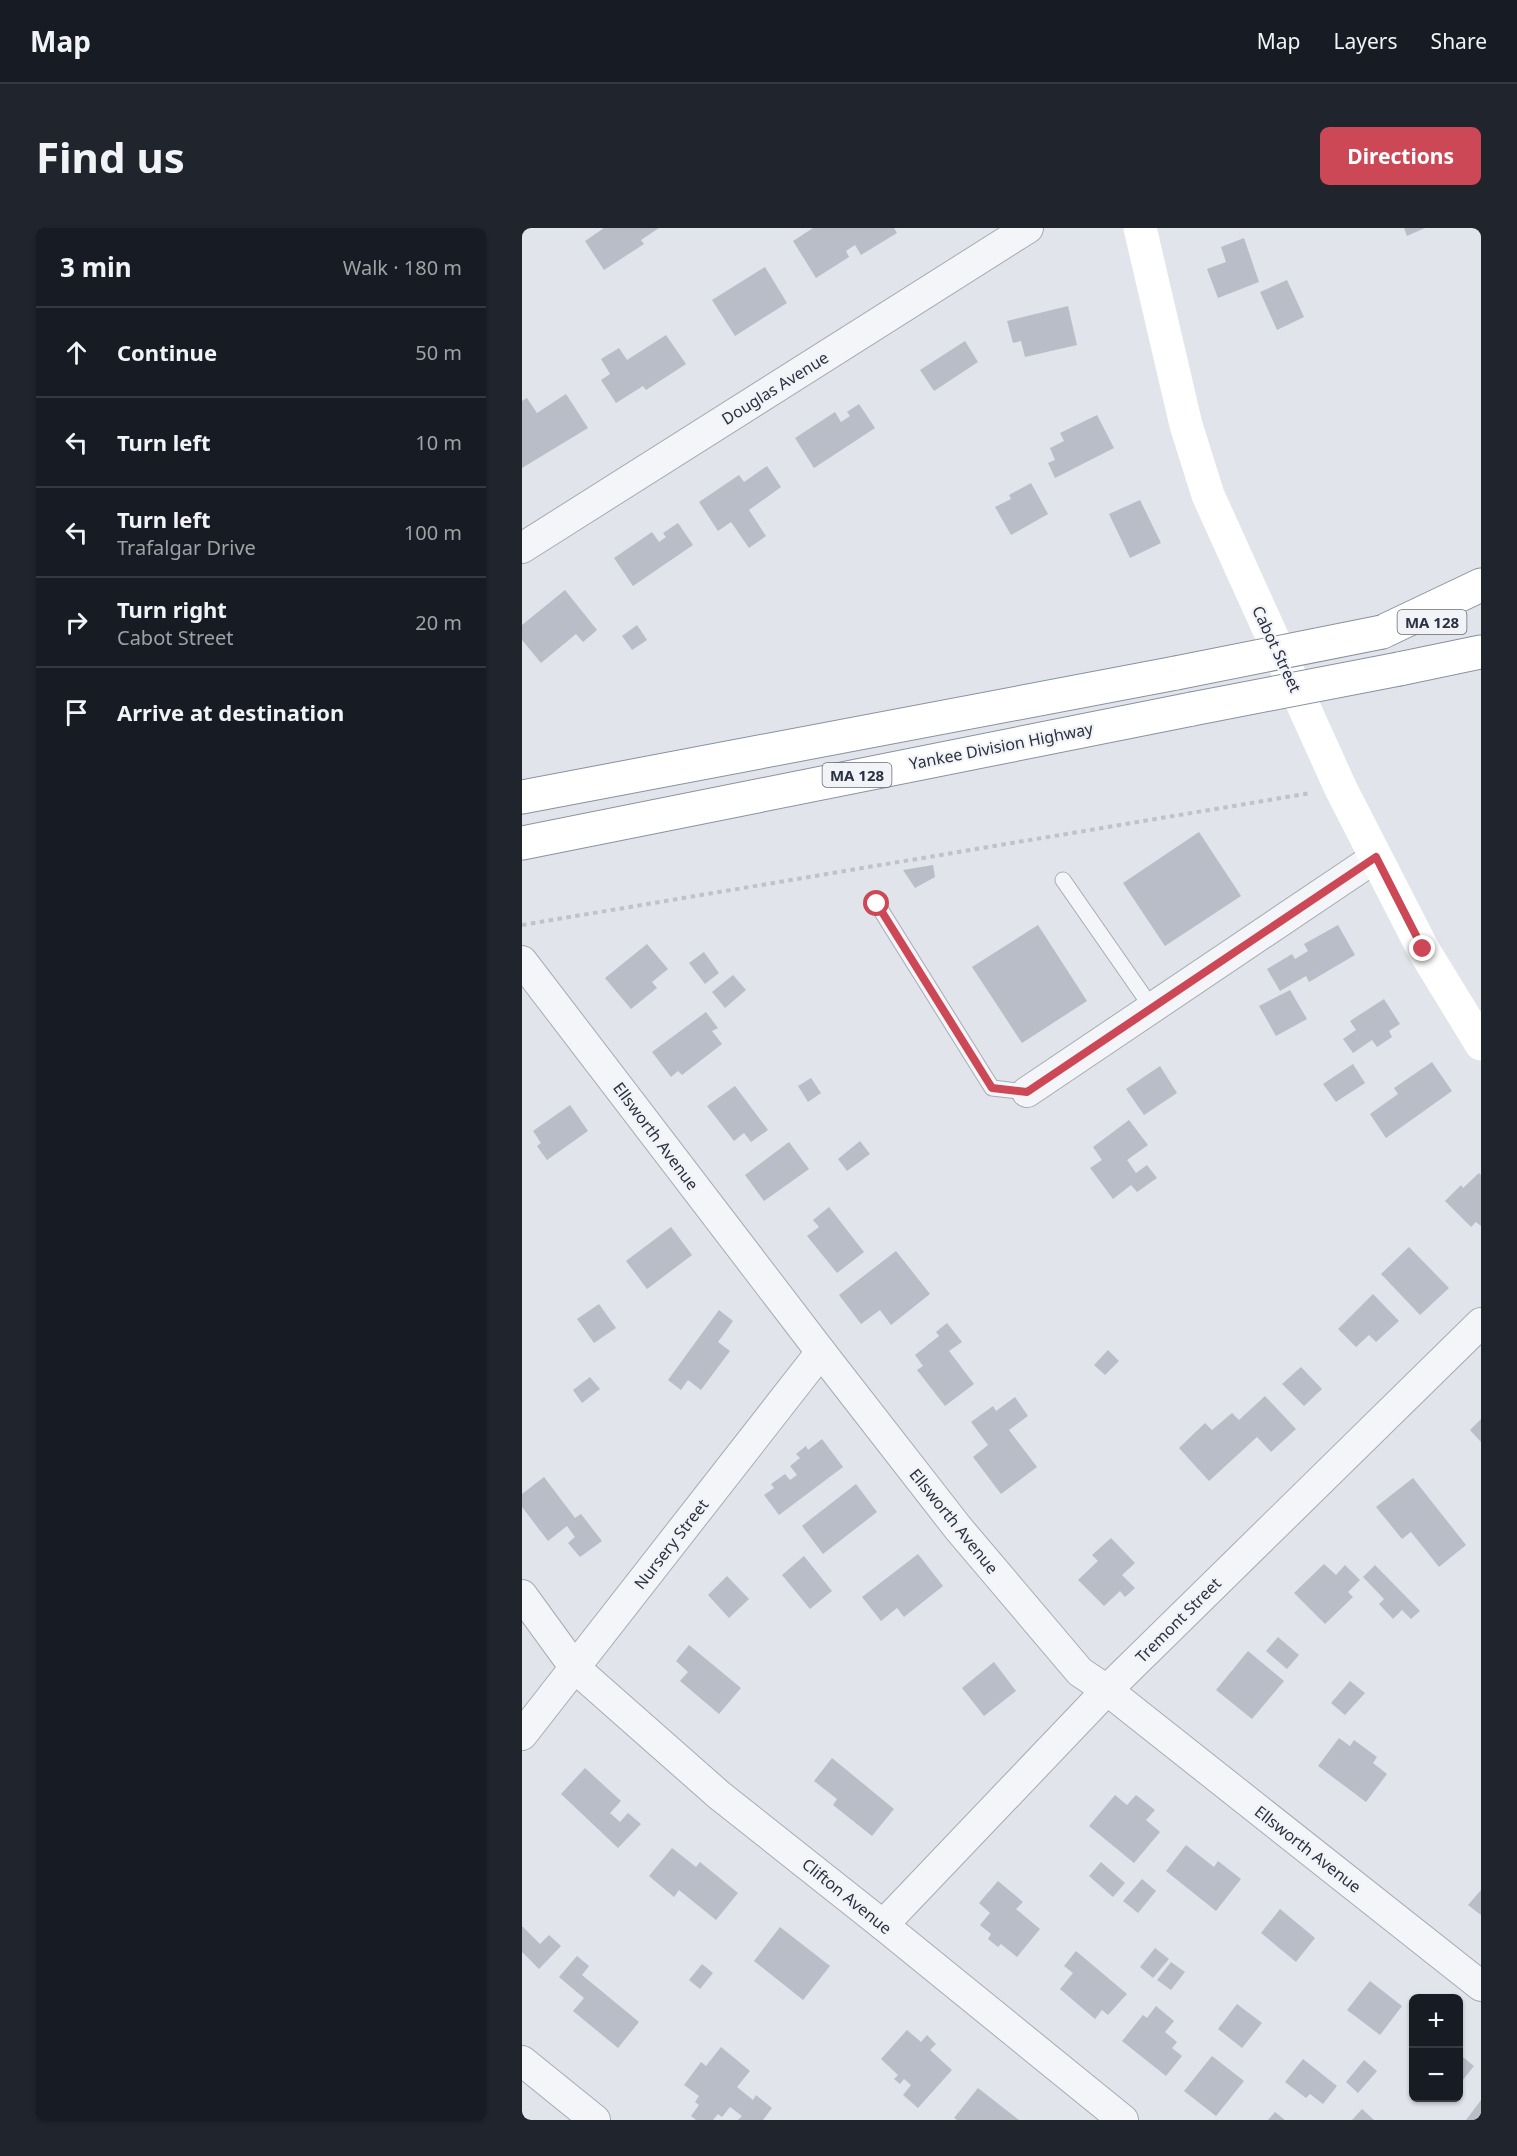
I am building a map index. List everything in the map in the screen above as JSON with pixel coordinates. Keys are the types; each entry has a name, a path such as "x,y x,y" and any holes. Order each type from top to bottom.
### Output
{"main road":[{"name":"Cabot Street","path":"1140,228 1186,425 1208,495 1341,789 1423,949 1481,1044"},
{"path":"1382,632 1481,585"},
{"name":"MA 128","path":"522,797 1481,613"},
{"name":"Yankee Division Highway","path":"522,843 1481,652"},
{"path":"1399,669 1481,670"}],"street":[{"name":"Douglas Avenue","path":"522,548 1028,228"},
{"path":"1027,1092 1376,857"},
{"name":"Ellsworth Avenue","path":"522,961 820,1352 958,1528 1080,1672 1107,1690 1481,1986"},
{"name":"Tremont Street","path":"884,1925 1107,1690 1481,1323"},
{"name":"Nursery Street","path":"522,1735 820,1352"},
{"name":"Clifton Avenue","path":"522,1595 575,1668 719,1795 884,1925 1123,2120"},
{"path":"522,2061 595,2120"}],"lane":[{"path":"1063,880 1152,1008"},
{"path":"877,904 992,1088 1027,1092"}],"path":[{"path":"522,925 1341,789"}],"building":[{"path":"604,228 659,228 641,240 644,244 604,270 585,241"},
{"path":"813,228 894,228 897,233 861,255 855,245 846,251 849,257 816,278 793,241"},
{"path":"1404,228 1425,228 1407,236"},
{"path":"1244,238 1259,282 1218,298 1207,269 1226,262 1221,247"},
{"path":"765,267 787,303 735,336 712,300"},
{"path":"1287,280 1304,317 1277,330 1260,292"},
{"path":"1068,306 1077,345 1025,357 1021,341 1013,343 1007,321"},
{"path":"666,335 686,364 646,390 643,386 616,403 601,380 610,374 601,359 619,348 627,360"},
{"path":"965,341 978,362 934,391 920,370"},
{"path":"566,394 588,428 522,468 522,401 527,398 537,413"},
{"path":"859,404 875,428 814,468 795,438 835,412 841,422 850,416 847,412"},
{"path":"1097,415 1114,448 1055,478 1048,463 1055,460 1050,448 1064,441 1060,433"},
{"path":"767,466 781,487 749,510 766,536 749,548 731,522 718,531 699,502 739,475 744,482"},
{"path":"1031,483 1048,514 1011,535 995,507 1011,499 1009,495"},
{"path":"1140,500 1161,543 1130,558 1109,514"},
{"path":"678,523 693,545 633,586 614,558 652,532 659,542 666,537 663,533"},
{"path":"565,590 597,630 583,642 576,634 541,663 522,640 522,625"},
{"path":"637,625 647,640 632,650 622,636"},
{"path":"1199,832 1241,896 1165,946 1123,883"},
{"path":"933,865 935,877 915,888 903,870"},
{"path":"1038,925 1087,1001 1022,1043 972,967"},
{"path":"1338,925 1355,955 1309,982 1306,976 1280,991 1267,969 1292,954 1295,959 1308,951 1304,944"},
{"path":"647,944 668,969 652,982 657,988 631,1009 605,978"},
{"path":"704,952 719,973 705,984 689,963"},
{"path":"733,975 746,990 725,1008 712,992"},
{"path":"1290,990 1307,1019 1276,1036 1259,1006"},
{"path":"1384,999 1400,1024 1389,1031 1392,1037 1377,1047 1372,1040 1353,1053 1343,1039 1356,1030 1350,1021"},
{"path":"706,1012 718,1028 712,1031 722,1044 682,1075 678,1071 671,1077 652,1052"},
{"path":"1432,1062 1452,1091 1386,1138 1370,1114 1398,1094 1394,1088"},
{"path":"1353,1064 1365,1083 1336,1102 1323,1084"},
{"path":"1160,1066 1177,1093 1144,1115 1126,1089"},
{"path":"811,1078 821,1093 808,1102 798,1086"},
{"path":"735,1086 768,1130 751,1142 744,1133 734,1141 707,1106"},
{"path":"570,1105 588,1131 547,1160 537,1146 541,1143 533,1131"},
{"path":"1129,1120 1148,1145 1127,1160 1136,1173 1147,1165 1157,1178 1137,1192 1131,1185 1113,1199 1090,1168 1102,1160 1093,1147"},
{"path":"860,1141 870,1154 847,1171 838,1159"},
{"path":"789,1142 809,1169 764,1201 745,1175"},
{"path":"1479,1173 1481,1175 1481,1226 1476,1222 1471,1227 1445,1201 1461,1185 1463,1188"},
{"path":"829,1207 864,1252 837,1273 807,1236 819,1227 813,1220"},
{"path":"671,1227 692,1255 647,1289 626,1261"},
{"path":"1409,1247 1449,1288 1420,1315 1381,1274"},
{"path":"896,1251 930,1294 891,1325 880,1310 861,1324 839,1295"},
{"path":"1373,1294 1399,1321 1376,1342 1369,1335 1356,1347 1338,1329"},
{"path":"599,1304 616,1328 594,1343 577,1319"},
{"path":"719,1310 733,1321 718,1342 730,1351 701,1390 688,1380 681,1390 668,1380"},
{"path":"947,1323 962,1342 949,1351 974,1384 945,1406 917,1370 923,1366 915,1355 939,1336 936,1332"},
{"path":"1108,1350 1119,1361 1105,1375 1094,1365"},
{"path":"1301,1367 1322,1389 1304,1406 1282,1384"},
{"path":"590,1377 600,1389 582,1403 573,1390"},
{"path":"1265,1396 1296,1429 1271,1452 1257,1437 1209,1481 1179,1448 1205,1423 1212,1430 1232,1413 1239,1420"},
{"path":"1015,1397 1028,1416 1009,1430 1037,1467 1001,1494 973,1457 988,1445 971,1422 993,1406 996,1411"},
{"path":"1481,1419 1481,1442 1470,1430"},
{"path":"822,1439 843,1467 779,1515 764,1495 774,1488 771,1484 785,1474 790,1480 797,1475 790,1466 800,1458 796,1454 806,1446 808,1450"},
{"path":"544,1477 575,1518 581,1514 602,1541 580,1557 568,1543 575,1537 567,1526 548,1541 522,1507 522,1494"},
{"path":"1413,1478 1466,1545 1439,1567 1411,1532 1402,1539 1376,1507"},
{"path":"856,1484 877,1512 823,1554 802,1526"},
{"path":"1111,1538 1135,1563 1122,1575 1135,1588 1125,1597 1120,1591 1104,1606 1078,1580 1098,1561 1092,1555"},
{"path":"918,1554 943,1586 904,1617 897,1608 881,1621 862,1597"},
{"path":"804,1556 832,1591 810,1609 782,1575"},
{"path":"1324,1564 1336,1575 1345,1565 1360,1580 1348,1592 1353,1597 1325,1624 1294,1593"},
{"path":"1375,1565 1420,1611 1411,1619 1402,1610 1393,1619 1379,1604 1384,1599 1363,1577"},
{"path":"727,1576 749,1599 729,1618 708,1595"},
{"path":"1278,1637 1299,1655 1287,1669 1266,1651"},
{"path":"689,1645 741,1688 719,1714 680,1681 688,1672 676,1661"},
{"path":"1248,1651 1284,1681 1252,1719 1216,1690"},
{"path":"994,1662 1016,1691 984,1716 962,1688"},
{"path":"1350,1681 1365,1693 1345,1715 1331,1703"},
{"path":"1339,1738 1350,1746 1354,1740 1377,1757 1373,1763 1387,1774 1366,1802 1318,1766"},
{"path":"832,1758 894,1809 872,1836 833,1805 837,1799 814,1781"},
{"path":"585,1768 621,1801 610,1813 620,1822 628,1813 641,1824 618,1848 561,1794"},
{"path":"1115,1795 1127,1805 1136,1795 1155,1810 1146,1820 1160,1832 1134,1863 1089,1826"},
{"path":"1186,1845 1214,1867 1218,1861 1241,1879 1216,1911 1166,1871"},
{"path":"672,1848 696,1867 700,1862 738,1893 716,1920 679,1890 674,1897 649,1876"},
{"path":"1101,1862 1125,1883 1113,1897 1089,1876"},
{"path":"1142,1879 1156,1891 1138,1913 1123,1901"},
{"path":"998,1881 1023,1902 1016,1909 1040,1929 1017,1957 1001,1944 998,1947 988,1939 991,1934 980,1925 990,1913 979,1903"},
{"path":"1481,1890 1481,1915 1468,1905"},
{"path":"1280,1909 1315,1938 1296,1962 1261,1933"},
{"path":"522,1926 540,1944 549,1935 561,1946 539,1969 522,1952"},
{"path":"780,1927 830,1966 803,2000 754,1961"},
{"path":"1155,1948 1169,1959 1153,1978 1140,1967"},
{"path":"1076,1951 1127,1994 1108,2015 1102,2010 1095,2019 1060,1989 1073,1973 1064,1966"},
{"path":"577,1956 589,1966 582,1975 639,2022 618,2048 573,2011 584,1998 559,1977"},
{"path":"1171,1962 1185,1972 1171,1990 1157,1980"},
{"path":"702,1964 713,1973 700,1989 689,1980"},
{"path":"1370,1981 1402,2006 1380,2035 1347,2010"},
{"path":"1237,2004 1262,2023 1242,2048 1218,2029"},
{"path":"1156,2006 1174,2021 1165,2032 1177,2042 1172,2048 1182,2056 1166,2076 1122,2041 1143,2015 1147,2018"},
{"path":"907,2030 921,2042 927,2035 936,2044 930,2050 952,2070 918,2108 903,2095 911,2085 904,2079 900,2084 894,2079 898,2075 881,2059"},
{"path":"721,2047 750,2071 737,2087 753,2100 756,2095 772,2108 763,2120 738,2120 742,2116 730,2107 722,2117 718,2114 713,2120 696,2120 691,2116 699,2105 695,2102 699,2096 684,2085 701,2062 706,2066"},
{"path":"1212,2056 1244,2081 1216,2116 1184,2091"},
{"path":"1463,2057 1474,2066 1463,2080"},
{"path":"1303,2059 1337,2086 1323,2104 1310,2094 1306,2098 1285,2082"},
{"path":"1364,2060 1377,2071 1358,2093 1346,2082"},
{"path":"978,2088 1019,2120 957,2120 954,2118"},
{"path":"1481,2100 1481,2120 1466,2120"},
{"path":"1362,2109 1374,2120 1352,2120"},
{"path":"1275,2112 1285,2120 1268,2120"}],"route":[{"path":"877,904 992,1088 1027,1092 1376,857 1423,949"}]}
